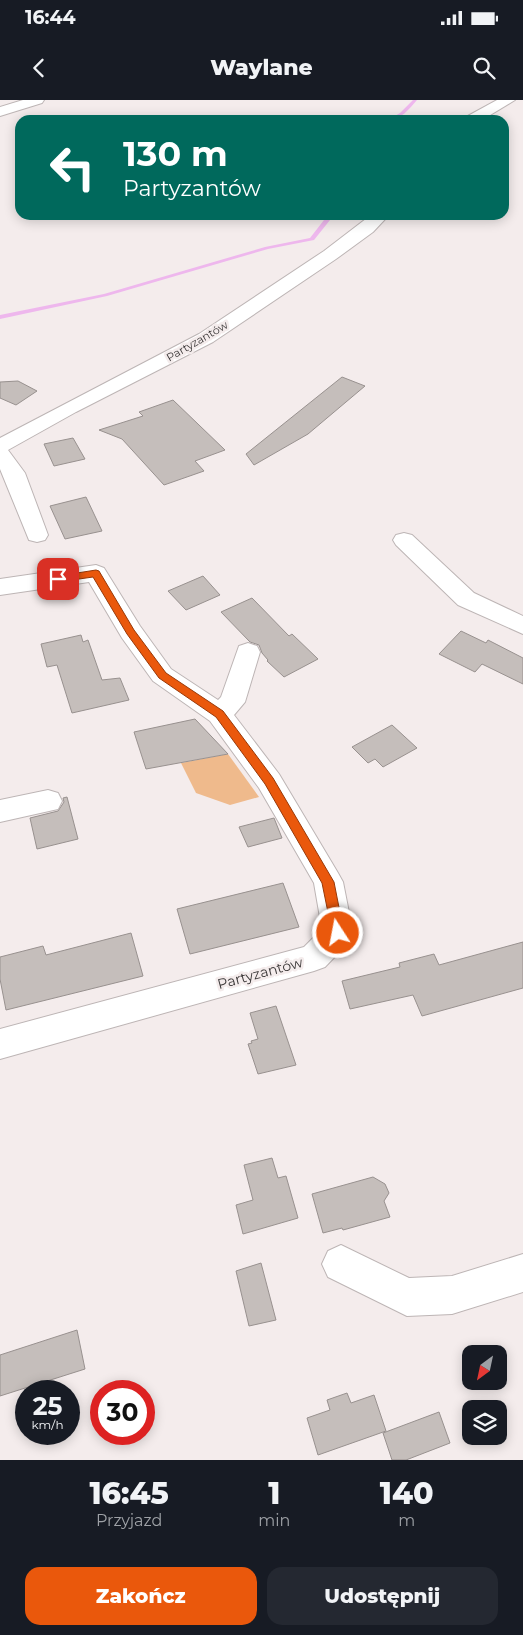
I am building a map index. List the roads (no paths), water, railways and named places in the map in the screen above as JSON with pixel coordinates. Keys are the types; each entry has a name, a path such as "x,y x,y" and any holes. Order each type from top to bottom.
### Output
{"street":[{"path":"0,112 37,100"},
{"path":"480,115 508,100"},
{"name":"Partyzantów","path":"0,446 68,408 206,338 330,255 375,220"},
{"path":"0,454 14,473 37,535"},
{"path":"404,540 466,599 523,626"},
{"name":"Partyzantów","path":"0,587 96,573 131,632 162,675 219,714 269,781 302,851 328,882 338,933 314,958 0,1044"},
{"path":"219,714 232,702 248,652"},
{"path":"0,811 48,801"},
{"path":"341,1264 407,1297 452,1295 523,1274"}],"waterway":[{"path":"400,115 415,100"},
{"path":"0,317 105,295 267,248 312,239 327,220"}]}
